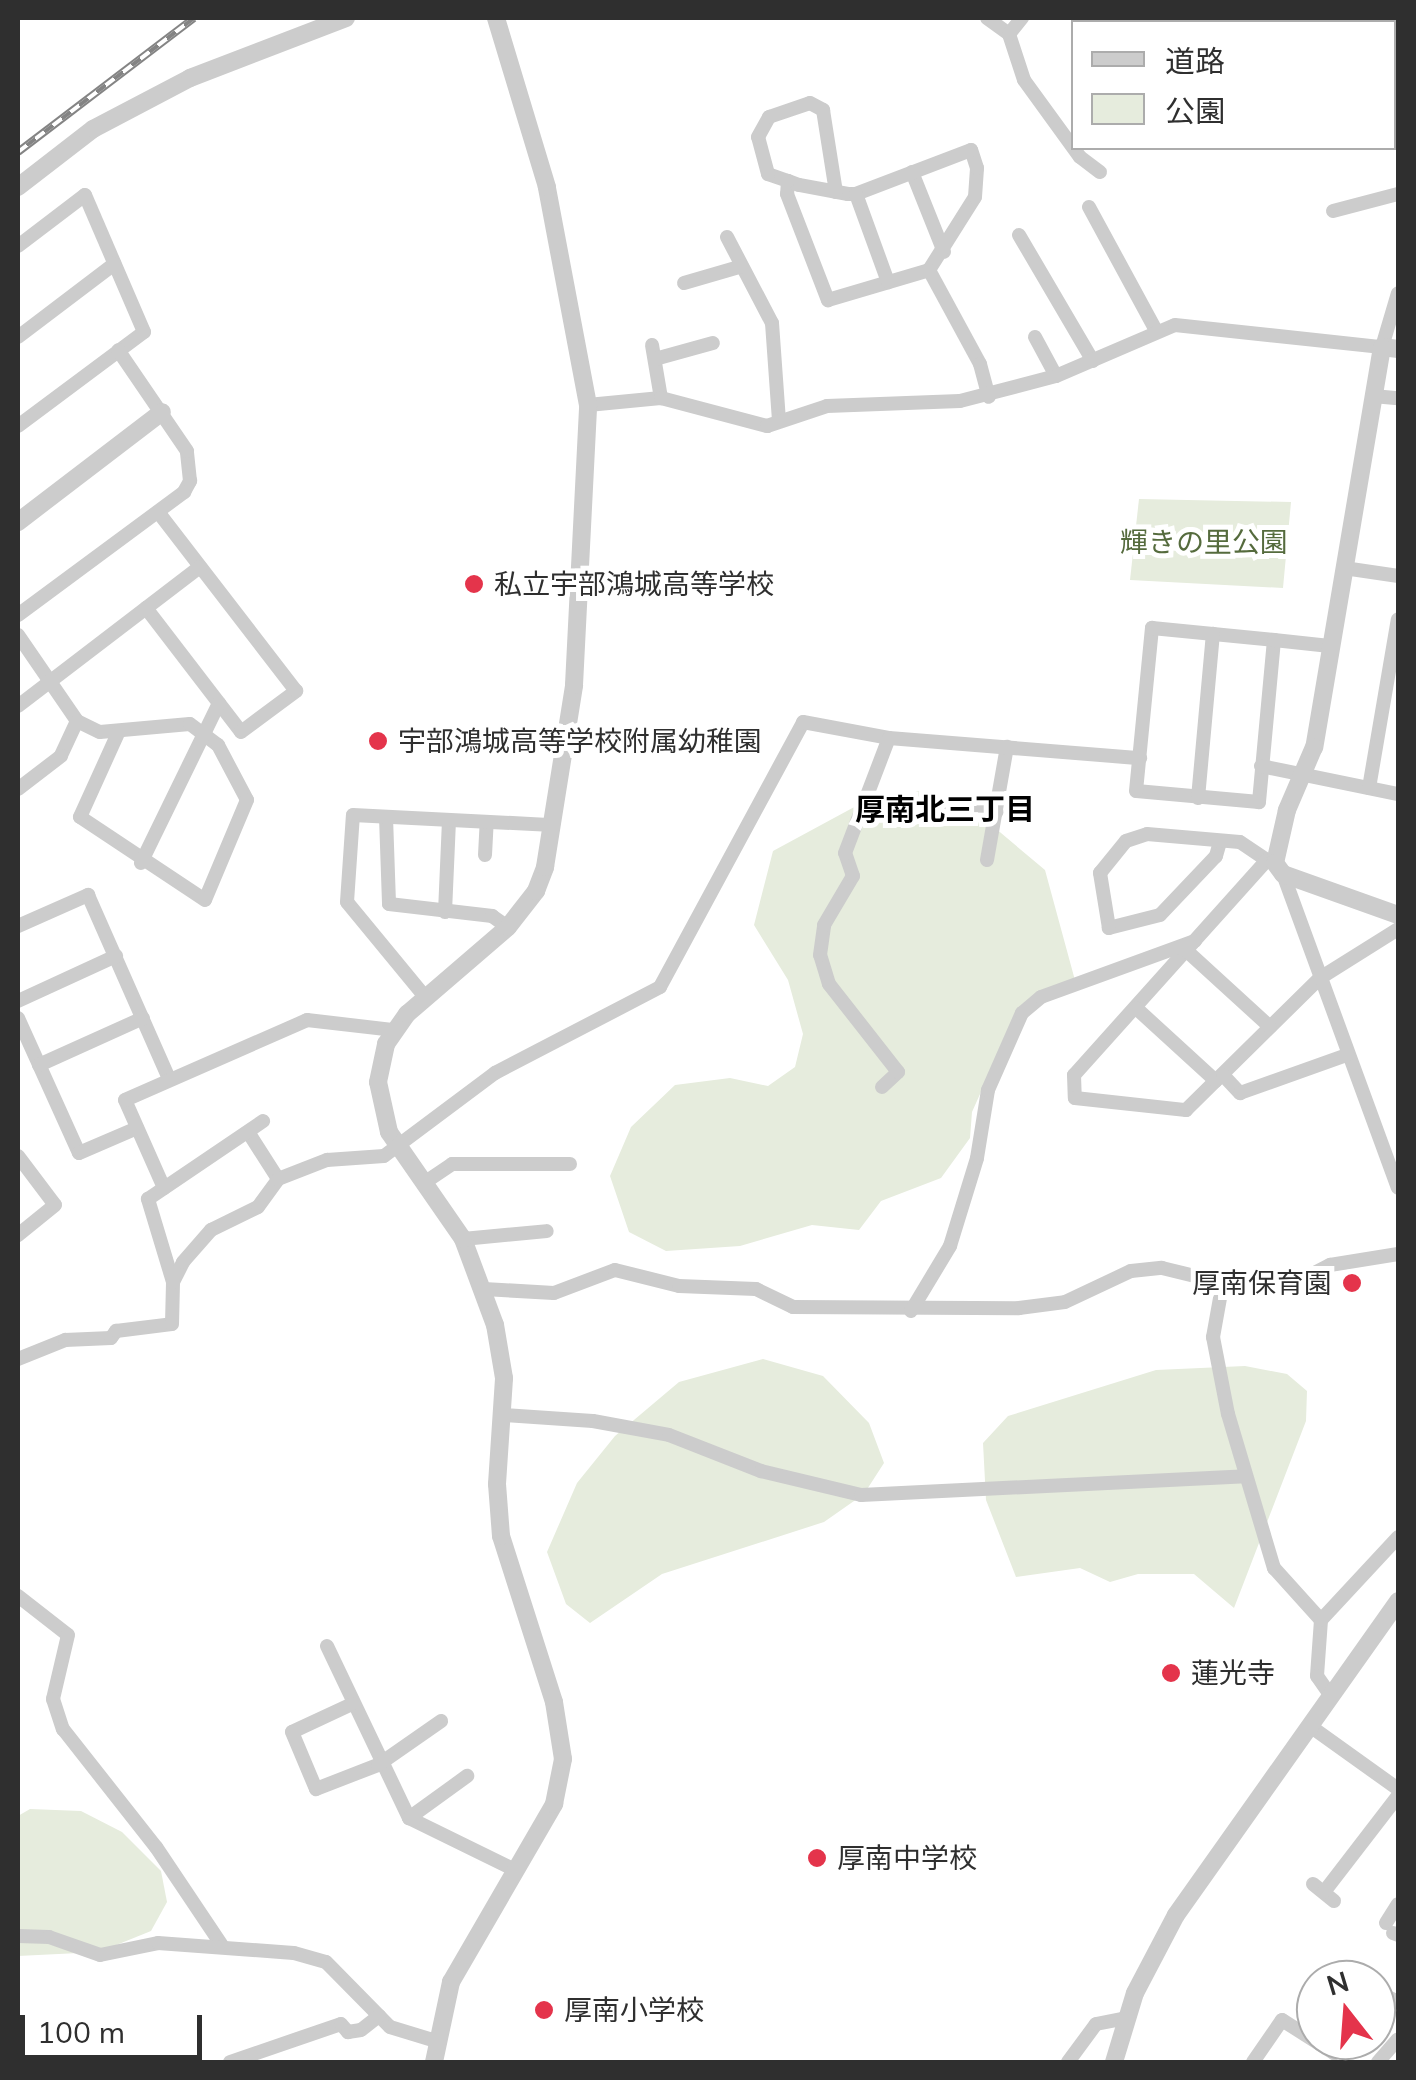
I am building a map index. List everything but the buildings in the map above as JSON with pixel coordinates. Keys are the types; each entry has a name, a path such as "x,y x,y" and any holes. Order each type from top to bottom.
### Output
{"street":[{"path":"18,187 93,129 190,78 346,18"},
{"path":"434,2062 450,1982 554,1804 563,1747 501,1536 497,1484 504,1416 500,1346 484,1288 463,1239 383,1119 378,1082 394,1030 508,927 536,891 552,825 582,604 588,404 547,187 496,18"},
{"path":"987,18 1010,34 1024,80 1071,145"},
{"path":"1010,34 1022,18"},
{"path":"788,181 828,300 929,270 976,197 978,168 970,150 856,194 836,192 788,181 768,174 758,137 769,117 810,103 824,110 836,192"},
{"path":"1075,150 1100,172"},
{"path":"912,172 944,252"},
{"path":"856,194 888,282"},
{"path":"1333,210 1398,194"},
{"path":"18,246 85,195 144,332 18,426"},
{"path":"1088,206 1157,332"},
{"path":"1019,235 1093,361"},
{"path":"727,237 772,324 779,420"},
{"path":"18,337 114,264"},
{"path":"684,283 742,266"},
{"path":"929,270 980,364 990,396"},
{"path":"1398,293 1390,348 1373,396 1306,772 1287,810 1275,866 1192,947 1074,1075 1075,1098 1186,1110 1320,978 1398,929"},
{"path":"588,404 661,398 756,425 827,406 990,396 1056,376 1157,332 1190,325 1390,348"},
{"path":"1035,337 1056,376"},
{"path":"661,398 654,352 713,343"},
{"path":"18,615 184,492 191,467 162,412 118,350"},
{"path":"1373,396 1398,398"},
{"path":"18,522 162,412"},
{"path":"146,608 241,732 296,691 158,512"},
{"path":"18,706 200,567"},
{"path":"1344,568 1398,576"},
{"path":"1369,788 1398,620"},
{"path":"1274,640 1259,802 1136,791 1152,628 1274,640 1330,646"},
{"path":"1198,798 1213,634"},
{"path":"18,635 77,722 100,732 165,722 203,728 247,800 220,876 205,900 141,863 80,816 119,731"},
{"path":"141,863 203,728 219,703"},
{"path":"18,789 61,756 77,722"},
{"path":"173,1282 203,1237 258,1206 278,1180 327,1160 384,1156 495,1073 665,981 803,722 890,738 1140,758"},
{"path":"882,1087 898,1072 829,984 820,955 824,925 852,876 845,853 890,738"},
{"path":"987,860 1007,747"},
{"path":"1261,766 1306,772 1398,794"},
{"path":"864,800 996,812"},
{"path":"426,998 348,902 353,815 552,825"},
{"path":"386,818 389,904 492,916 508,927"},
{"path":"445,912 450,820"},
{"path":"486,855 487,822"},
{"path":"1220,842 1216,856 1160,915 1109,928 1100,873 1126,841 1147,834 1240,842 1275,866 1398,915"},
{"path":"1275,866 1398,1188"},
{"path":"18,926 88,895 169,1080"},
{"path":"1192,947 1270,1027"},
{"path":"911,1311 950,1246 977,1158 988,1090 1022,1013 1041,996 1192,947"},
{"path":"18,1001 116,956"},
{"path":"1136,1008 1240,1093 1347,1055"},
{"path":"18,1018 79,1153 137,1128"},
{"path":"39,1065 143,1018"},
{"path":"164,1188 125,1100 307,1020 394,1030"},
{"path":"18,1359 65,1340 111,1338 116,1331 172,1324 173,1282 148,1199 250,1135 264,1121"},
{"path":"250,1135 278,1180"},
{"path":"18,1156 55,1205 18,1235"},
{"path":"424,1182 452,1164 570,1164"},
{"path":"463,1239 547,1231"},
{"path":"484,1288 554,1293 615,1270 678,1286 756,1289 793,1307 911,1311 1065,1302 1146,1268 1222,1286 1276,1289 1330,1266 1398,1254"},
{"path":"1222,1286 1213,1337 1216,1362 1246,1476 1274,1568 1321,1620"},
{"path":"504,1416 593,1421 669,1435 761,1471 861,1496 1246,1476"},
{"path":"1331,1696 1317,1676 1321,1620 1398,1537"},
{"path":"18,1596 68,1635 53,1698 63,1729 156,1847 221,1944"},
{"path":"1114,2062 1127,2018 1176,1915 1398,1601"},
{"path":"326,1646 378,1765 409,1818 516,1870"},
{"path":"352,1704 292,1732 316,1789 378,1765 441,1720"},
{"path":"1310,1726 1397,1786 1324,1892"},
{"path":"409,1818 466,1776"},
{"path":"1393,1930 1398,1904"},
{"path":"18,1936 49,1937 100,1955 158,1943 202,1950 221,1944 326,1962 379,2016 410,2036 436,2041"},
{"path":"230,2062 341,2024 348,2032 361,2030 379,2016"},
{"path":"1068,2062 1096,2024 1127,2018"},
{"path":"1254,2062 1282,2020 1296,2031"},
{"path":"1378,2062 1398,2040"}],"green space":[{"name":"輝きの里公園","path":"1139,499 1291,502 1283,588 1130,580"},
{"path":"924,790 970,807 1045,870 1076,984 1046,992 997,1056 972,1112 970,1138 941,1178 881,1201 859,1230 812,1225 740,1246 666,1251 629,1232 610,1176 631,1127 675,1085 730,1078 768,1086 795,1067 803,1034 788,980 754,925 773,851 858,805"},
{"path":"763,1359 823,1376 869,1423 884,1463 864,1494 824,1522 662,1574 590,1623 566,1604 547,1552 577,1483 615,1436 679,1382"},
{"path":"1245,1366 1287,1374 1307,1391 1306,1421 1234,1608 1194,1574 1138,1574 1110,1582 1080,1568 1016,1577 986,1500 983,1443 1008,1416 1156,1370"},
{"path":"30,1809 81,1811 122,1832 161,1871 167,1902 151,1931 99,1952 18,1956 18,1816"}],"railway":[{"path":"18,152 194,18"}],"place":[{"name":"私立宇部鴻城高等学校","path":"474,584"},
{"name":"宇部鴻城高等学校附属幼稚園","path":"378,741"},
{"name":"厚南保育園","path":"1352,1283"},
{"name":"蓮光寺","path":"1171,1673"},
{"name":"厚南中学校","path":"817,1858"},
{"name":"厚南小学校","path":"544,2010"}],"district":[{"name":"厚南北三丁目","path":"945,809"}]}
